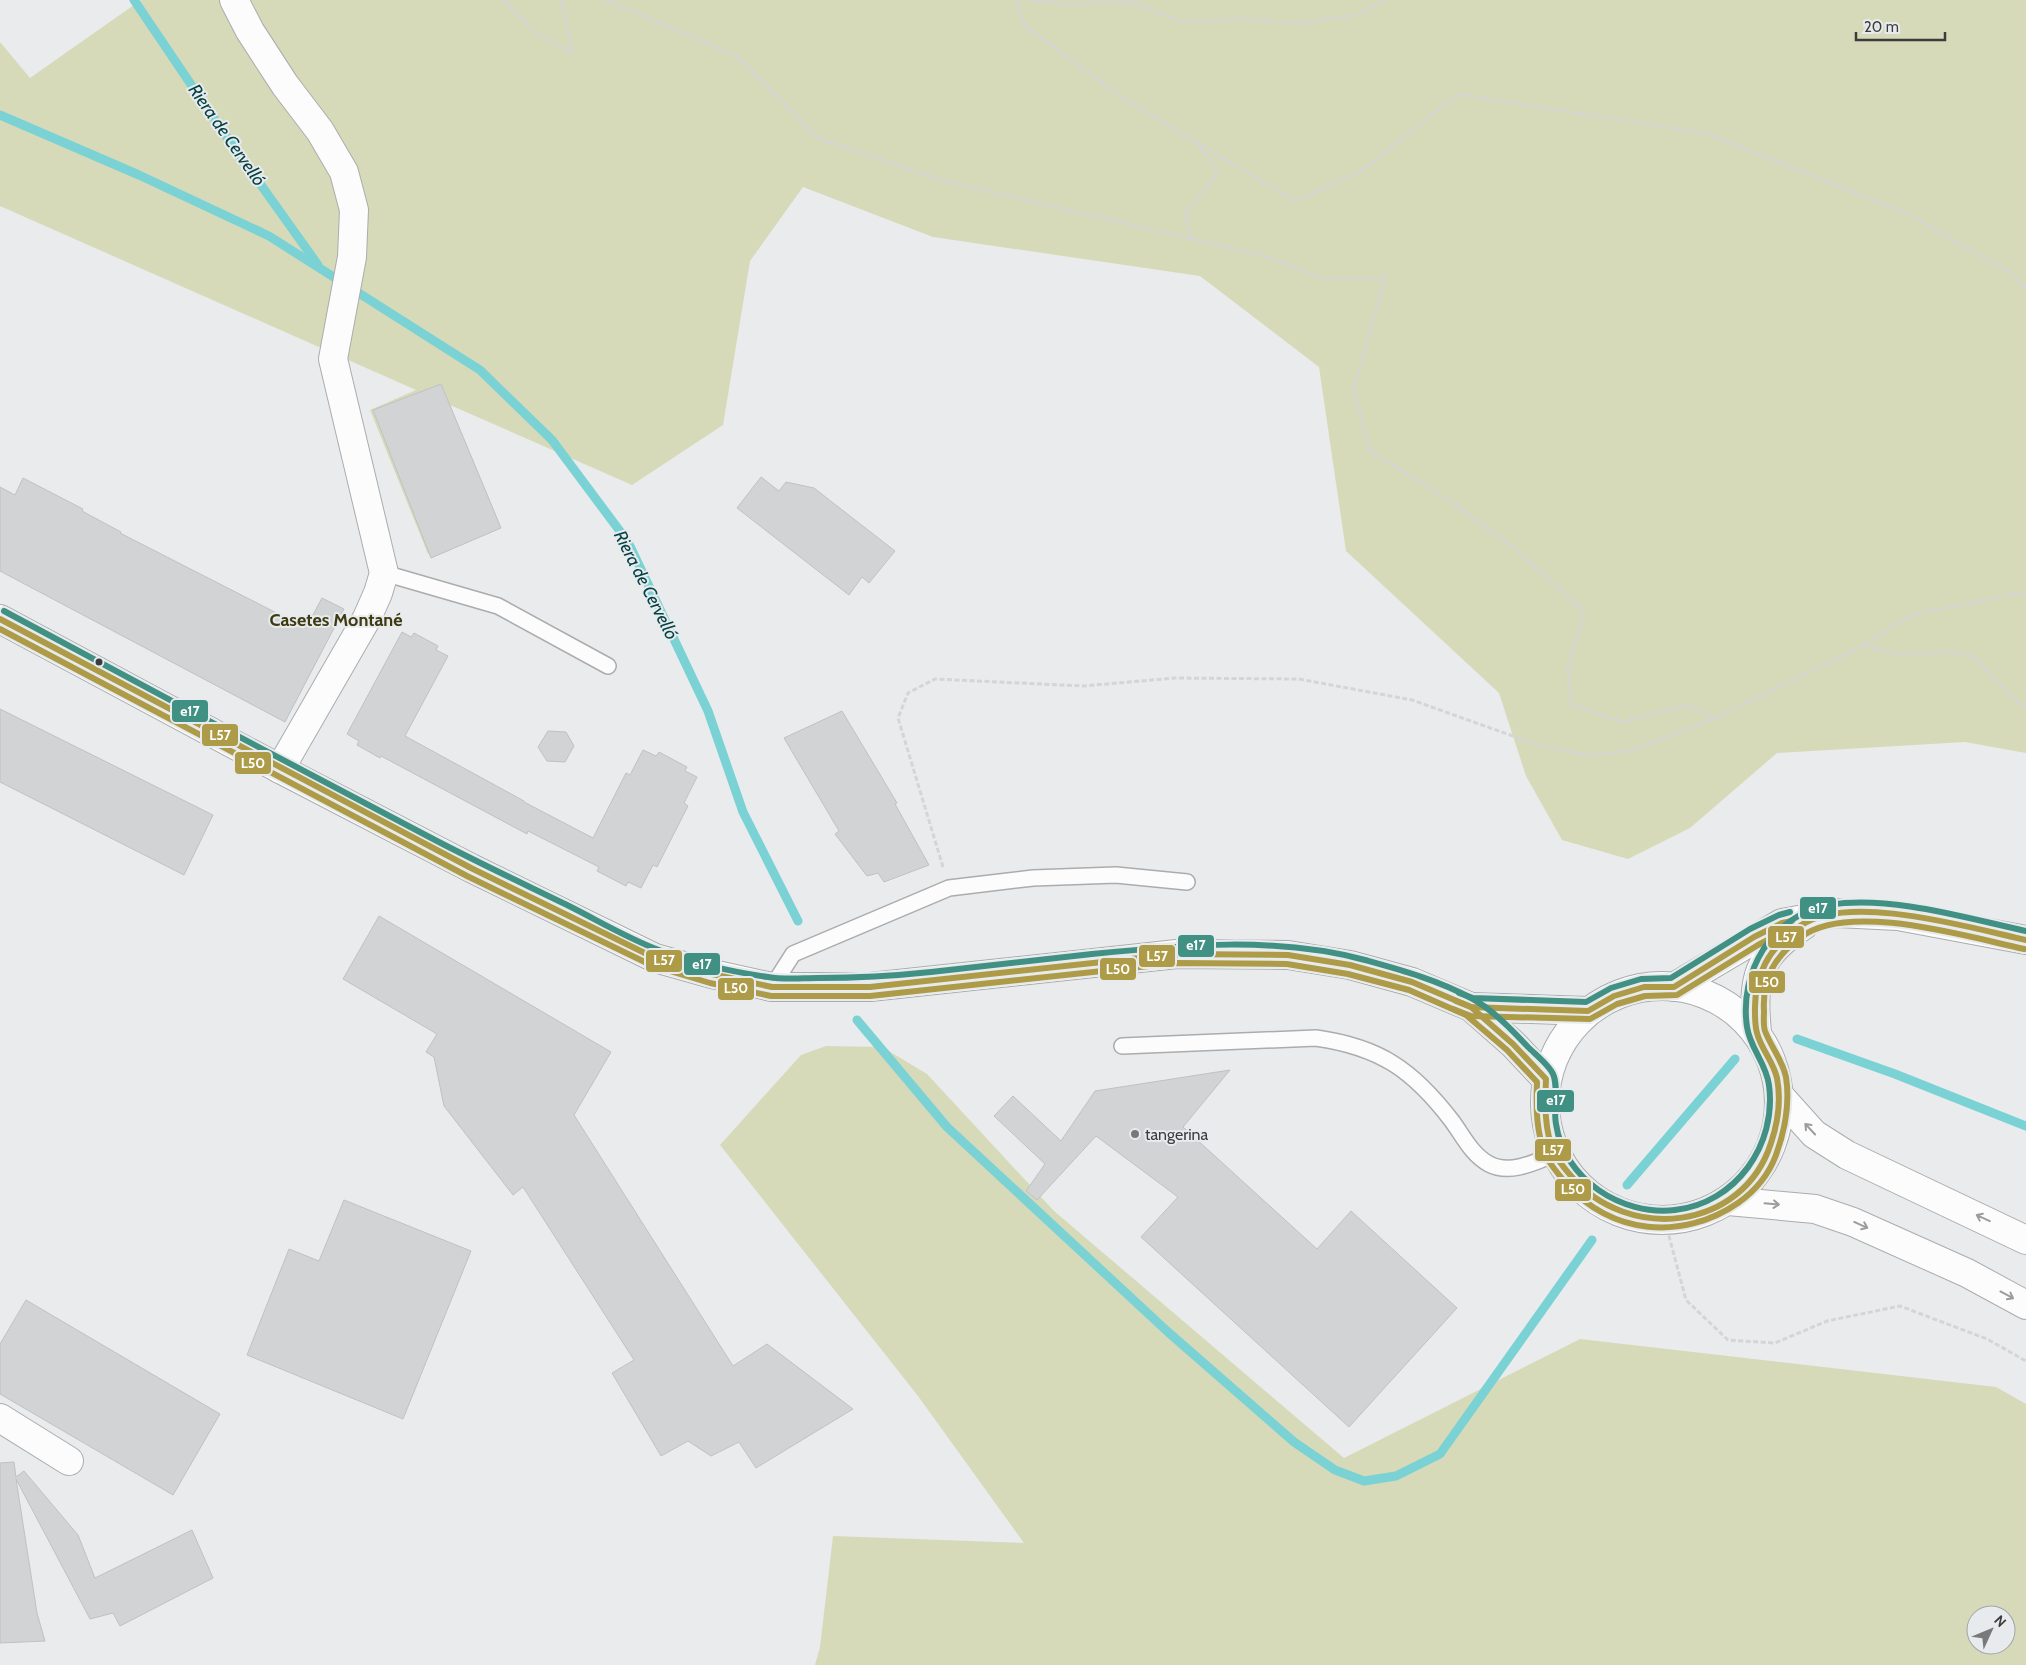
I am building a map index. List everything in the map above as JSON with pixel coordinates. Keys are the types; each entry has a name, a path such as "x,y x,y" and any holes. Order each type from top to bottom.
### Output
{"main road":[{"path":"234,0 250,31 285,84 320,131 344,172 354,210 350,265 344,307 333,359 384,572 378,593 367,618 280,769"},
{"path":"0,619 280,769 471,868 655,958 712,974 772,986 870,987 1177,954 1237,953 1288,955 1350,965 1412,982 1471,1007 1513,1044 1546,1079"},
{"path":"1674,987 1782,923 1837,913 1898,916 2026,940"},
{"path":"1757,1033 1755,987 1760,968 1785,938 1814,918"},
{"path":"1644,987 1674,987 1702,993 1722,1003 1757,1033 1774,1067 1779,1095 1777,1126 1768,1154 1751,1180 1728,1201 1698,1216 1665,1221 1631,1217 1600,1204 1574,1182 1555,1154 1544,1117 1546,1079 1559,1046 1568,1030 1588,1011 1614,996 1644,987"},
{"path":"1471,1007 1588,1011"},
{"path":"1779,1095 1814,1134 1847,1154 2026,1240"},
{"path":"1728,1201 1815,1209 1853,1222 1958,1269 2026,1305"},
{"path":"0,1418 70,1461"}],"lane":[{"path":"384,572 498,606 608,666"},
{"path":"772,986 793,954 949,888 1033,878 1116,876 1186,882"},
{"path":"1122,1046 1316,1038 1346,1042 1396,1064 1420,1083 1437,1101 1474,1152 1490,1165 1512,1168 1533,1164 1555,1154"}],"path":[{"path":"504,0 539,35 572,52 562,0"},
{"path":"606,0 737,56 817,138 945,181 1261,255 1325,279 1385,278 1354,388 1370,451 1446,498 1476,520 1513,548 1584,611 1568,668 1571,704 1622,722 1686,705 1716,718"},
{"path":"1017,0 1025,26 1122,97 1296,201 1363,170 1458,94 1708,134 1906,213 2010,272 2026,289"},
{"path":"1028,0 1069,4 1132,2 1183,22 1247,19 1299,23 1356,14 1387,0"},
{"path":"1192,240 1185,213 1207,188 1218,170 1195,142"},
{"path":"949,888 898,718 908,693 935,680 1083,686 1175,678 1299,679 1412,700 1538,746 1590,756 1633,750 1716,718 1864,645 1911,615 2026,592"},
{"path":"1864,645 1897,654 1947,652 1975,657 2015,702 2026,706"},
{"path":"1665,1221 1686,1300 1728,1340 1774,1343 1827,1321 1900,1306 1988,1339 2026,1361"}],"green space":[{"path":"141,0 2026,0 2026,753 1965,742 1777,753 1690,828 1628,859 1562,840 1526,776 1499,693 1346,551 1319,367 1200,276 933,237 803,187 750,261 723,425 632,485 450,405 500,525 428,554 370,410 416,390 0,206 0,42 30,78"},
{"path":"826,1046 882,1047 927,1074 1054,1211 1344,1458 1580,1339 1996,1387 2026,1404 2026,1665 815,1665 820,1647 833,1536 1024,1543 918,1396 720,1145 801,1055"}],"building":[{"path":"441,384 501,528 431,558 373,410"},
{"path":"761,477 779,491 786,482 814,488 895,551 869,583 862,577 849,595 737,508"},
{"path":"23,478 83,509 82,511 120,533 306,628 322,598 344,609 285,722 0,571 0,487 15,495"},
{"path":"402,632 411,637 414,633 438,646 436,650 448,656 405,736 593,838 626,773 630,775 643,750 656,756 659,752 687,767 685,771 697,777 684,803 688,806 657,867 653,865 641,888 628,882 626,886 597,871 599,867 528,831 527,834 357,745 359,741 347,734"},
{"path":"0,709 213,815 184,875 0,782"},
{"path":"842,711 897,803 895,804 929,865 884,882 878,873 867,876 835,834 839,831 784,738"},
{"path":"548,731 566,732 574,746 565,762 547,761 538,747"},
{"path":"379,916 611,1052 574,1115 733,1366 767,1344 853,1409 756,1468 739,1442 711,1456 688,1441 661,1456 612,1373 634,1360 523,1187 513,1195 444,1106 434,1057 426,1052 437,1034 343,979"},
{"path":"1230,1070 1183,1127 1317,1249 1351,1211 1457,1308 1349,1427 1141,1237 1178,1197 1096,1136 1037,1200 1026,1191 1045,1164 994,1116 1013,1096 1061,1141 1095,1091"},
{"path":"344,1200 471,1251 403,1419 247,1355 289,1249 319,1261"},
{"path":"26,1300 220,1414 173,1495 0,1394 0,1344"},
{"path":"14,1462 16,1477 24,1471 78,1535 95,1578 192,1530 213,1578 120,1626 113,1613 90,1619 16,1479 37,1613 45,1641 0,1643 0,1463"}],"waterway":[{"name":"Riera de Cervelló","path":"134,0 219,126 318,265"},
{"name":"Riera de Cervelló","path":"0,115 139,175 269,236 480,370 552,440 628,542 708,711 743,812 798,921"},
{"path":"857,1020 947,1127 1168,1332 1294,1442 1335,1470 1364,1481 1396,1476 1440,1454 1592,1240"},
{"path":"1797,1039 1895,1074 2026,1126"},
{"path":"1627,1185 1735,1059"}],"transit line":[{"name":"e17","path":"4,611 452,849 636,941 699,963 774,978 846,978 917,973 1160,948 1264,945 1332,952 1379,964 1432,981 1471,998 1487,1008 1548,1067 1555,1079 1556,1124 1561,1144 1570,1161 1583,1177 1598,1190 1616,1200 1635,1207 1675,1210 1697,1205 1717,1196 1734,1183 1748,1167 1759,1149 1766,1129 1770,1107 1769,1085 1765,1070 1751,1042 1747,1027 1746,1006 1748,986 1754,967 1763,949 1775,934 1791,921 1808,911 1829,905 1877,903 1928,909 2026,931"},
{"name":"L57","path":"0,619 471,868 655,958 712,974 772,987 870,987 1177,954 1288,955 1350,965 1412,982 1471,1007 1513,1044 1546,1079 1545,1107 1548,1135 1556,1155 1571,1176 1595,1197 1622,1211 1652,1218 1682,1218 1710,1210 1736,1195 1757,1172 1771,1143 1777,1119 1779,1094 1775,1072 1756,1030 1755,998 1757,986 1766,963 1772,953 1789,934 1800,926 1821,916 1848,912 1878,912 1943,921 2026,940"},
{"name":"L50","path":"0,629 467,876 653,966 710,983 771,996 870,996 1177,963 1287,964 1348,974 1409,990 1466,1015 1507,1050 1537,1082 1537,1120 1540,1138 1550,1163 1566,1183 1584,1200 1604,1213 1625,1222 1648,1227 1671,1227 1694,1223 1717,1215 1738,1203 1750,1193 1770,1169 1782,1136 1786,1116 1787,1087 1784,1071 1764,1029 1765,988 1777,960 1801,937 1822,927 1848,922 1878,922 1941,930 2024,949"},
{"name":"e17","path":"1459,993 1473,998 1586,1002 1611,988 1641,979 1671,978 1750,929 1779,915 1790,912"},
{"name":"L57","path":"1456,1001 1471,1007 1588,1011 1614,996 1644,987 1674,987 1754,937 1782,923 1792,921"},
{"name":"L50","path":"1453,1009 1471,1016 1590,1019 1617,1004 1645,996 1677,995 1758,945 1785,931 1794,930"}],"place":[{"name":"tangerina","path":"1135,1134"}],"district":[{"name":"Casetes Montané","path":"336,620"}]}
